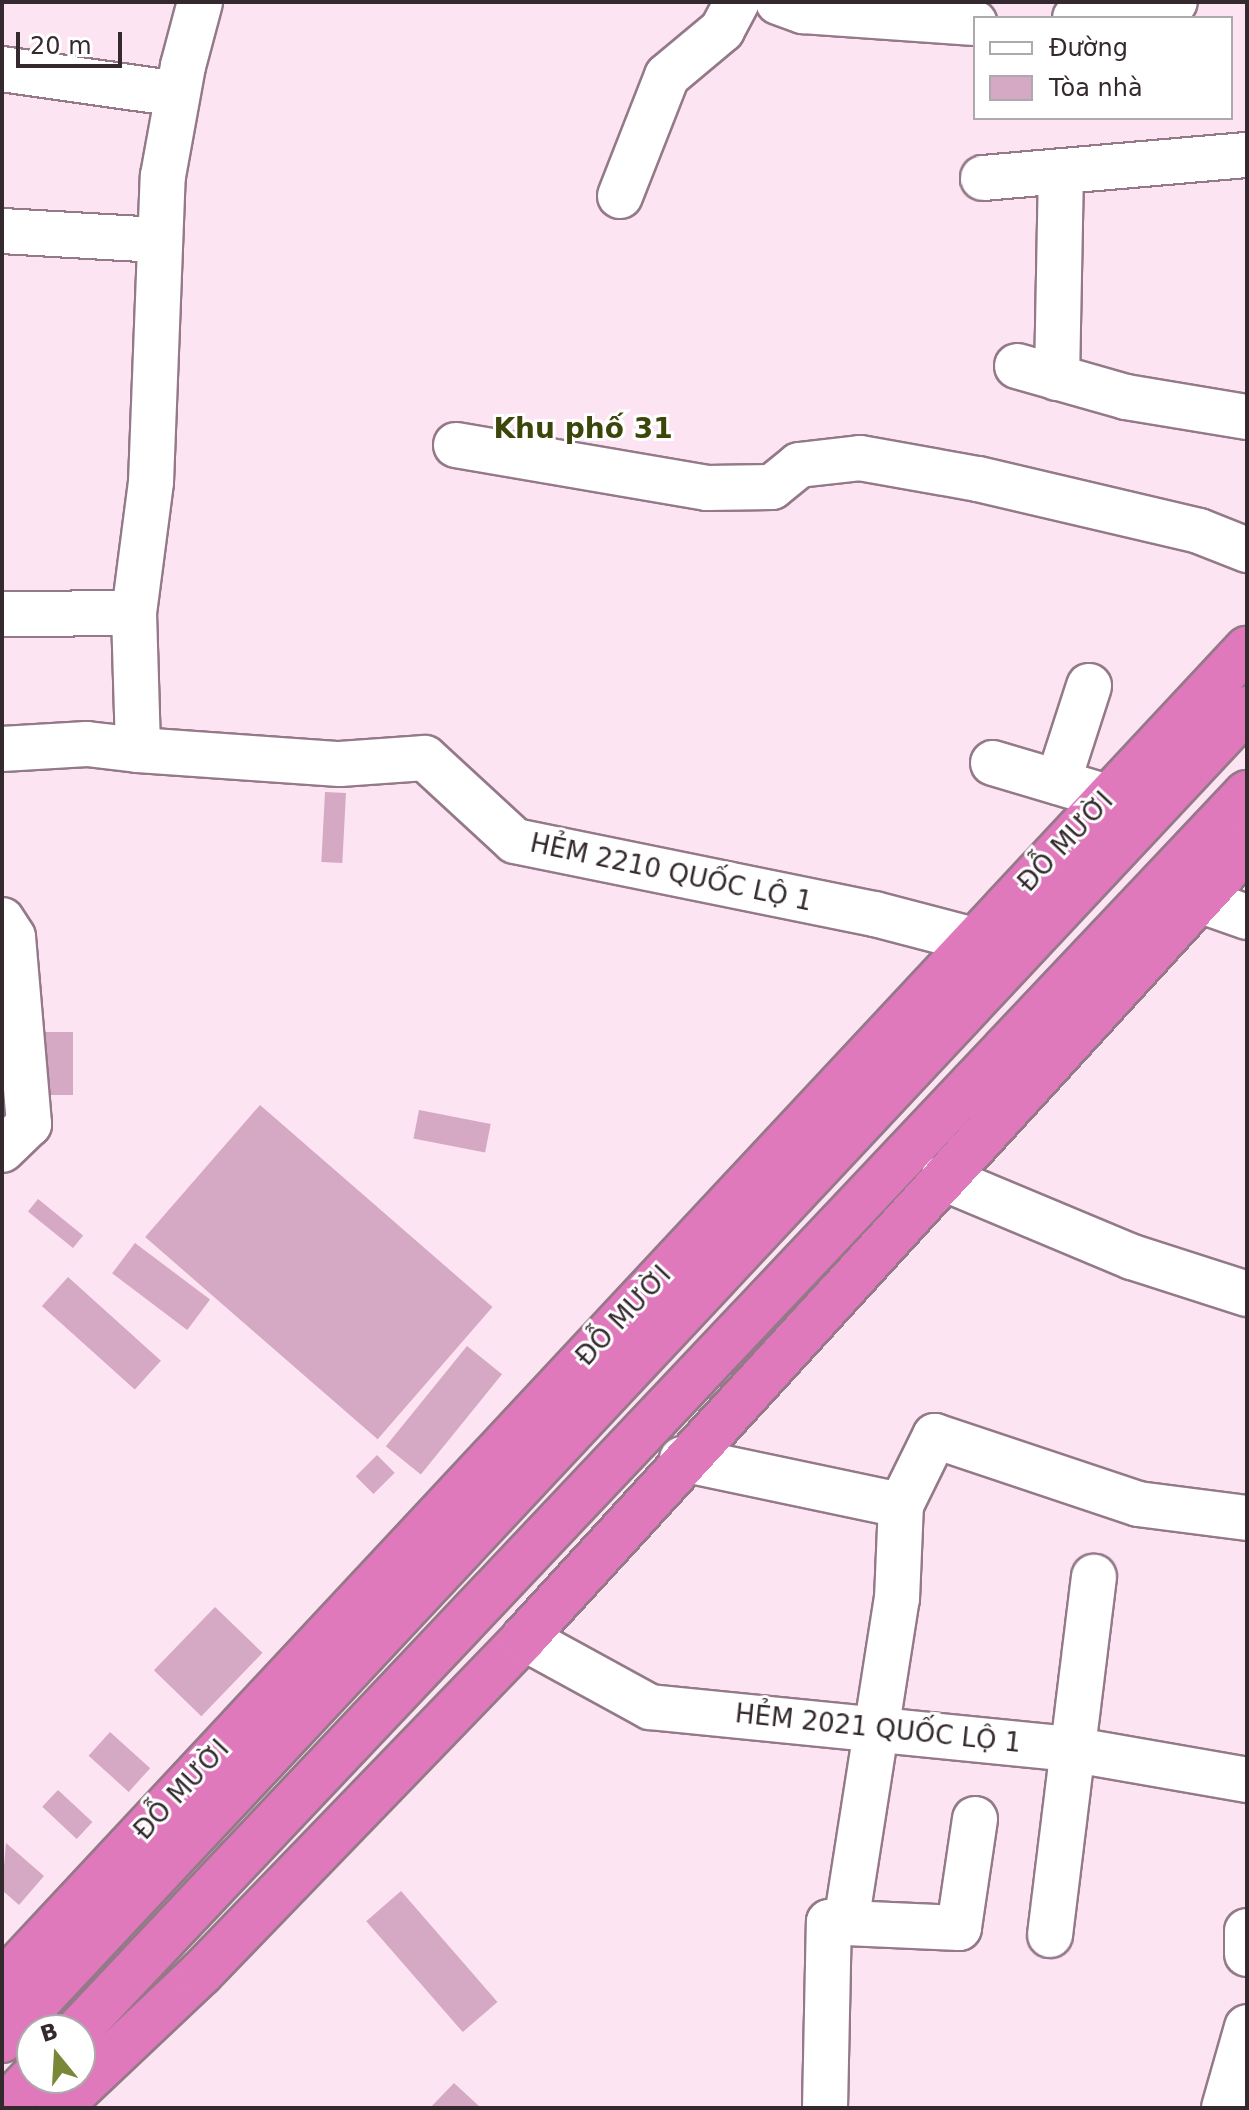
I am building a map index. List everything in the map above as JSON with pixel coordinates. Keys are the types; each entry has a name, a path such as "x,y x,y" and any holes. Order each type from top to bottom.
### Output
{"highway":[{"name":"ĐỖ MƯỜI","path":"2,1983 1247,649"},
{"name":"ĐỖ MƯỜI","path":"2,2040 1247,709"},
{"path":"96,2038 161,1944 1247,793"},
{"path":"96,2040 201,1973 524,1638 682,1459 1247,848"}],"street":[{"path":"138,750 134,613 151,482 163,176 177,94 200,2"},
{"path":"620,196 667,76 722,30 737,2"},
{"path":"778,2 803,11 973,23"},
{"path":"1088,16 1175,2"},
{"path":"2,69 177,94"},
{"path":"983,178 1247,155"},
{"path":"1061,173 1037,372 1126,397 1247,417"},
{"path":"2,231 160,240"},
{"path":"456,445 707,488 772,487 799,465 860,458 978,479 1184,527 1247,550"},
{"path":"2,614 134,613"},
{"path":"1058,782 1089,686"},
{"name":"HẺM 2210 QUỐC LỘ 1","path":"2,749 87,744 340,764 425,758 515,841 875,914 974,940"},
{"path":"993,763 1108,797"},
{"path":"1199,900 1247,917"},
{"path":"2,920 13,937 29,1124 2,1150"},
{"path":"943,1178 1132,1257 1247,1294"},
{"path":"846,1923 897,1599 901,1505 935,1436 1138,1504 1247,1518"},
{"path":"682,1459 901,1505"},
{"path":"1050,1935 1070,1749 1094,1577"},
{"name":"HẺM 2021 QUỐC LỘ 1","path":"524,1638 650,1707 878,1726 1070,1749 1247,1780"},
{"path":"825,2108 829,1922 959,1928 975,1819"},
{"path":"1247,1931 1247,1954"},
{"path":"1224,2108 1247,2027"}],"building":[{"path":"325,792 346,793 342,863 321,862"},
{"path":"37,1032 73,1032 73,1095 37,1095"},
{"path":"260,1105 492,1307 378,1439 145,1237"},
{"path":"419,1110 491,1124 485,1152 413,1138"},
{"path":"38,1199 83,1236 73,1248 28,1211"},
{"path":"135,1243 210,1300 187,1330 112,1273"},
{"path":"68,1277 161,1361 135,1390 42,1306"},
{"path":"467,1346 502,1374 421,1475 386,1446"},
{"path":"377,1455 395,1473 373,1494 356,1476"},
{"path":"215,1607 262,1653 201,1716 154,1670"},
{"path":"110,1732 150,1768 129,1792 89,1756"},
{"path":"58,1790 92,1822 77,1839 42,1807"},
{"path":"6,1843 44,1876 19,1905 2,1890"},
{"path":"401,1891 497,2002 463,2032 366,1921"},
{"path":"454,2083 481,2108 430,2108"}],"district":[{"name":"Khu phố 31","path":"583,429"}]}
